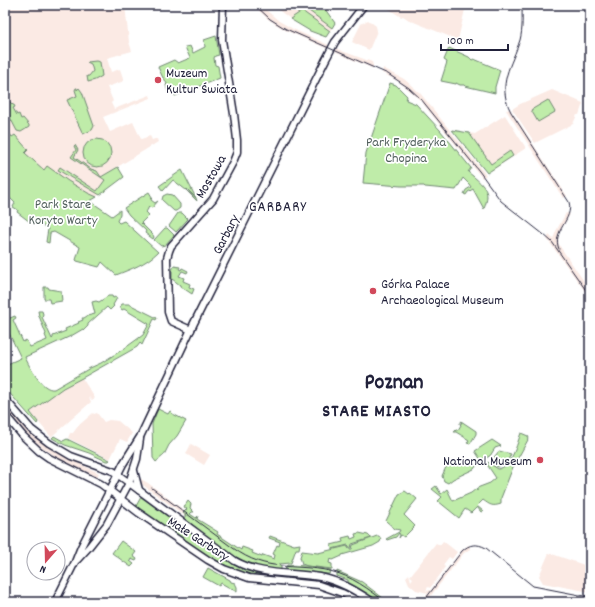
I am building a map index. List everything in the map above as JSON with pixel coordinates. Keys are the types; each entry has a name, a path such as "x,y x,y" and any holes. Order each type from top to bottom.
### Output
{"street":[{"name":"Mostowa","path":"191,330 171,321 168,312 168,251 213,199 237,152 234,114 222,40 223,5"},
{"name":"Garbary","path":"55,602 110,490 126,459 140,437 191,330 328,55 335,42 364,5"},
{"name":"Małe Garbary","path":"5,399 31,429 52,445 71,456 108,469 118,475 222,553 248,568 334,580 373,602"},
{"name":"Małe Garbary","path":"5,412 6,416 23,436 39,451 49,458 89,477 110,490 132,508 194,551 228,571 249,578 310,583 333,589 360,602"},
{"name":"Garbary","path":"75,562 101,532 129,483 137,459 140,437"},
{"path":"134,470 139,490"}],"shaded area":[{"path":"5,5 125,5 129,42 132,51 107,58 111,72 120,69 124,81 107,87 113,101 111,103 114,109 150,95 151,98 103,117 110,132 133,122 141,139 150,136 152,140 157,139 158,142 101,177 105,180 109,188 90,201 29,158 5,126"},
{"path":"253,5 260,5 279,21 293,29 342,51 372,62 374,69 285,30 268,19"},
{"path":"272,5 322,5 335,23 326,37 293,21"},
{"path":"383,5 466,5 458,40 409,20 403,16 401,17"},
{"path":"368,20 376,26 377,31 369,50 352,42 361,24"},
{"path":"383,68 404,79 420,93 486,175 482,178 421,101 398,81 382,73"},
{"path":"552,90 583,103 579,115 577,115 573,124 535,143 512,109"},
{"path":"510,109 567,196 563,198 506,110"},
{"path":"505,115 526,148 491,171 452,130 475,134"},
{"path":"566,213 570,214 559,233 559,245 590,290 590,298 547,239 549,235 553,239"},
{"path":"82,378 95,398 92,400 89,397 91,402 51,437 30,412 63,388"},
{"path":"5,403 36,437 65,457 99,473 97,477 62,461 38,444 24,432 5,411"},
{"path":"93,413 97,413 104,422 109,420 118,421 132,433 127,442 120,439 110,459 68,438 70,433 73,433 78,426"},
{"path":"191,444 210,455 204,465 186,454"},
{"path":"139,478 185,511 184,513 186,515 185,516 140,483"},
{"path":"443,541 457,552 452,559 449,557 443,565 445,567 443,571 426,591 431,590 462,550 469,545 470,549 464,553 426,602 421,602 428,593 416,590 409,584 406,577 409,574 411,581 413,578 410,576 436,543 440,545"},
{"path":"549,553 590,567 590,592 543,583 539,576"}],"green space":[{"path":"306,5 322,5 335,23 332,28 305,8"},
{"path":"302,11 330,31 326,37 310,31 290,19"},
{"path":"216,36 219,55 215,56 214,58 215,65 218,66 220,78 175,96 173,91 168,93 167,84 158,67 174,60 178,63 190,58 185,47 190,46 193,53 205,47 204,40"},
{"path":"449,48 469,57 472,60 474,59 500,70 495,87 495,93 456,83 441,81 447,62 444,60"},
{"path":"87,62 100,62 102,76 88,82 87,76 89,76 93,71 91,64"},
{"name":"Park Fryderyka Chopina","path":"390,83 396,85 407,96 406,100 416,104 440,130 471,168 468,172 480,183 487,193 487,200 484,209 473,189 466,195 464,194 466,190 471,187 463,178 456,190 424,186 363,183 366,153"},
{"path":"76,88 77,90 79,88 82,92 94,126 92,130 83,134 67,100 77,96 75,90"},
{"path":"5,99 7,103 9,101 14,105 15,107 13,108 17,115 19,114 21,119 23,118 29,127 21,132 17,131 5,108"},
{"path":"548,100 555,112 538,122 531,110"},
{"name":"Park Stare Koryto Warty","path":"5,119 10,128 7,130 12,137 15,135 28,150 25,153 44,170 47,166 68,181 97,197 90,201 112,216 120,210 117,221 119,223 124,221 158,252 143,263 116,275 102,262 99,267 77,261 80,247 54,232 50,233 49,243 46,242 48,229 33,219 30,222 17,212 18,210 13,207 15,203 5,193"},
{"path":"452,130 469,133 491,164 510,151 513,156 487,173"},
{"path":"97,139 107,143 111,153 107,163 97,167 87,163 83,153 87,143"},
{"path":"75,145 78,150 74,157 91,169 97,171 101,177 118,167 124,177 100,195 58,170 60,167 97,191 105,180 71,157 76,150"},
{"path":"182,170 196,198 187,189 186,190 173,180 163,191 159,186"},
{"path":"186,190 196,198 197,201"},
{"path":"149,192 152,197 151,200 155,203 158,201 152,208 148,208 146,212 149,215 141,223 153,235 153,239 145,233 146,231 129,215 124,208"},
{"path":"167,194 172,195 180,204 180,208 176,211 174,211 162,200 163,196"},
{"path":"178,213 182,213 188,219 176,232 169,226"},
{"path":"165,228 167,228 174,235 165,245 161,246 154,240"},
{"path":"174,266 180,267 179,269 181,270 182,268 188,271 187,273 182,271 179,276 184,278 183,281 190,284 189,287 194,289 192,294 172,279 172,270"},
{"path":"44,287 61,291 62,301 50,303 49,299 44,299"},
{"path":"108,296 117,298 113,305 114,306 110,310 107,307 88,324 84,330 83,329 25,357 36,377 49,389 54,389 101,363 143,335 149,324 124,309 122,310 120,307 122,304 129,304 157,318 156,320 154,319 142,345 140,343 137,347 63,388 30,412 38,422 37,424 5,388 5,365 21,358 5,325 5,320 15,316 16,318 13,320 23,342 26,340 30,347 47,340 38,311 42,311 42,317 52,339 53,336 66,331 65,329 79,323 78,322 83,320 82,318 95,314 92,302 99,302"},
{"path":"158,409 168,414 170,411 186,421 177,436 169,445 164,455 156,462 153,458 152,424"},
{"path":"461,421 476,431 476,434 470,444 467,443 469,440 454,432 458,430 461,425 460,423 462,423"},
{"path":"521,433 529,438 513,467 501,498 501,504 491,505 483,500 477,506 483,511 481,512 477,507 471,513 465,509 459,518 438,501 442,497 432,489 436,486 441,494 447,489 453,501 471,493 476,489 477,491 477,488 490,483 496,478 488,466 488,462 498,469 507,464 513,454"},
{"path":"54,436 63,441 67,439 110,460 106,461 89,453 65,445 52,438"},
{"path":"492,440 501,446 495,448 490,456 481,460 475,451"},
{"path":"499,451 511,454 506,464 498,467 493,465 491,461"},
{"path":"458,460 477,465 474,469 448,483 444,481 442,476 446,467"},
{"path":"405,491 417,499 404,515 415,526 404,537 401,535 399,538 399,533 396,537 387,540 386,539 400,530 395,529 386,521 399,494"},
{"path":"141,497 229,561 258,574 281,576 281,578 249,575 238,572 216,562 135,508"},
{"path":"188,501 191,504 190,508 194,512 190,514 196,518 198,516 197,519 218,532 217,534 241,550 242,547 253,551 252,553 262,557 263,555 274,559 275,555 273,554 280,542 269,538 270,536 294,545 300,544 299,549 296,549 291,563 279,564 281,566 281,571 250,564 224,549 184,518 186,515 183,513 187,509 184,507"},
{"path":"359,533 368,535 371,538 352,544 351,548 349,548 348,545 332,549 331,545 343,542 342,538 350,536 351,539 356,537 355,534"},
{"path":"377,536 381,539 380,542 373,546 342,555 333,560 330,559 329,563 332,564 332,569 302,564 300,557 302,551 318,553 347,546 349,549 352,549 353,545"},
{"path":"121,541 136,552 133,556 137,559 136,561 131,559 130,561 134,564 131,567 112,553"},
{"path":"287,565 307,566 331,570 329,574 285,570"},
{"path":"208,568 235,583 237,592 221,583 219,586 203,577"},
{"path":"337,571 362,582 383,598 378,600 375,599 348,583 348,580 337,576"}],"tram line":[{"path":"255,5 270,19 286,29 388,74 409,88 421,99 479,171 501,201 552,242 590,296"},
{"path":"522,5 521,36 507,75 505,92 511,112 569,202 570,208 558,237 557,243 559,249"},
{"path":"152,488 245,556 269,564 317,569 338,573 360,584 386,602"},
{"path":"423,602 462,551 467,547 476,545 486,548 533,586 590,597"}],"place":[{"name":"Muzeum Kultur Świata","path":"158,80"},
{"name":"Górka Palace Archaeological Museum","path":"373,291"},
{"name":"National Museum","path":"540,460"}],"district":[{"name":"GARBARY","path":"278,206"},
{"name":"Poznan","path":"394,380"},
{"name":"STARE MIASTO","path":"377,410"}]}
